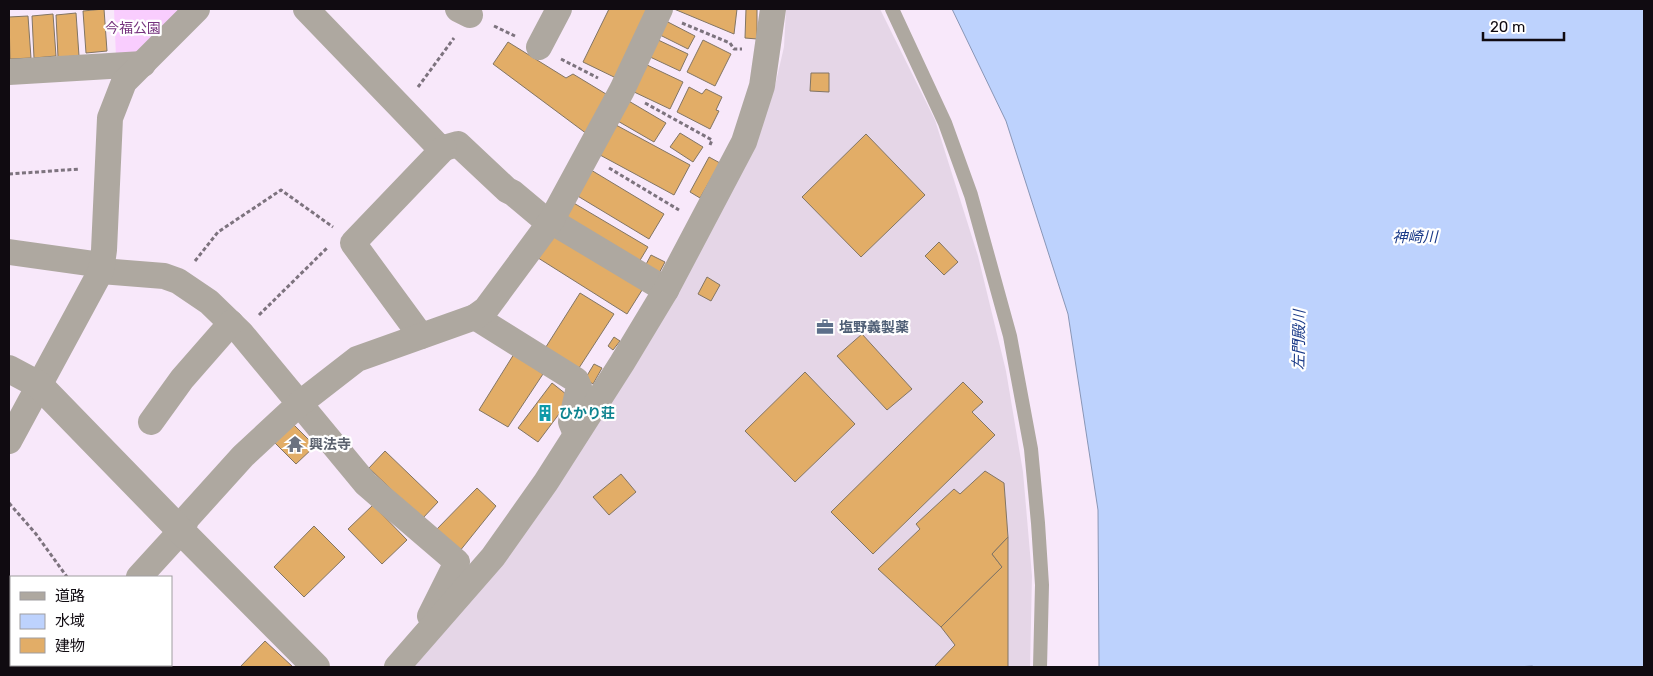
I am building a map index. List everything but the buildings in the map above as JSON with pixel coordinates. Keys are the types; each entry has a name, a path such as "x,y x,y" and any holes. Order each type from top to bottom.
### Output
{"street":[{"path":"12,431 102,268 110,118 124,82 196,9"},
{"path":"539,47 559,9"},
{"path":"396,667 493,557 546,482 666,290 744,142 762,86 773,9"},
{"path":"140,576 181,531 187,518 243,456 299,404 357,359 474,317 486,309 550,222 622,90 660,11"},
{"path":"320,13 402,109 438,146 444,148"},
{"path":"9,72 142,64"},
{"path":"421,336 347,238 444,148 458,144 507,190 550,222 666,290"},
{"path":"9,252 102,268 164,276 178,281 209,302 236,328 366,484 457,562 424,628 423,637"},
{"path":"474,317 576,380 579,387 571,422 576,434"},
{"path":"151,422 182,379 236,328"},
{"path":"9,369 39,385 316,667"},
{"path":"454,560 493,557"}],"lane":[{"path":"892,9 945,123 971,195 1010,336 1031,450 1038,523 1042,585 1040,667"}],"path":[{"path":"660,11 730,43 734,49 767,52"},
{"path":"402,109 464,12"},
{"path":"587,155 680,210 672,224 674,233 691,242"},
{"path":"9,174 108,168"},
{"path":"178,281 218,232 281,190 347,238"},
{"path":"236,328 337,238 347,238"},
{"path":"9,503 36,534 66,576"}],"shaded area":[{"name":"塩野義製薬","path":"786,9 880,9 935,120 978,256 1006,371 1023,472 1032,576 1030,667 412,667 484,585 774,90 784,47"}],"green space":[{"name":"今福公園","path":"114,9 180,9 132,56 116,57"}],"water":[{"name":"神崎川","path":"952,9 1644,9 1644,667 1099,667 1098,510 1068,314 1006,121"}],"place":[{"name":"塩野義製薬","path":"825,327"},
{"name":"ひかり荘","path":"545,413"},
{"name":"興法寺","path":"295,444"}],"water label":[{"name":"左門殿川","path":"1299,340"}]}
